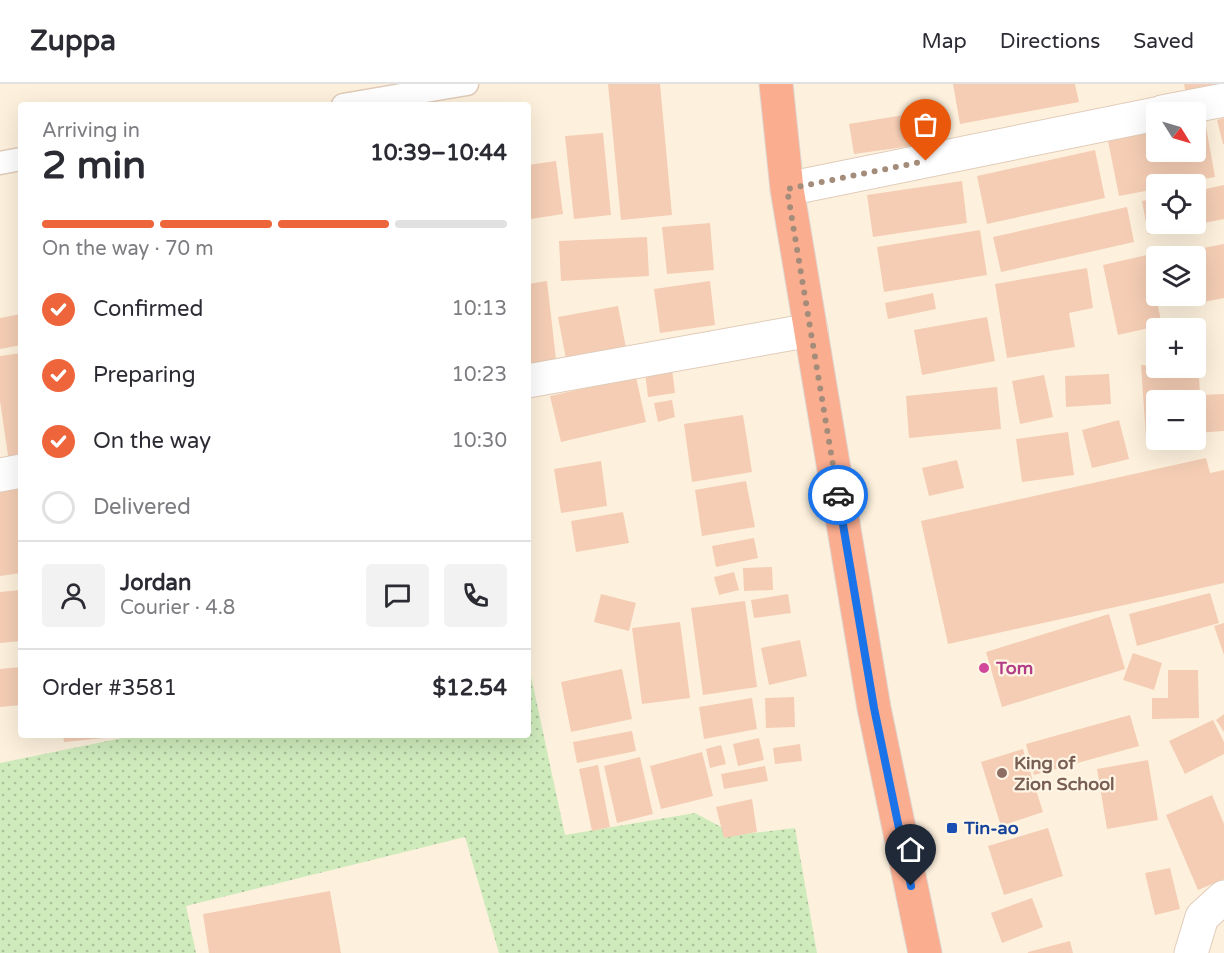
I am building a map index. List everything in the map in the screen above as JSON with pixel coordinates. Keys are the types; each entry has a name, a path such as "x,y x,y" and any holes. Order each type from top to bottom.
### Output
{"highway":[{"path":"776,84 787,189 874,708 925,953"}],"street":[{"path":"1206,103 1224,100"},
{"path":"787,189 1146,116"},
{"path":"531,380 811,330"},
{"path":"0,475 18,472"},
{"path":"1191,953 1202,917 1224,897"}],"lane":[{"path":"361,102 467,84"},
{"path":"0,163 18,160"}],"green space":[{"path":"531,676 565,835 695,813 736,835 795,828 817,953 499,953 465,837 186,906 196,953 0,953 0,763 122,738 531,738"}],"building":[{"path":"608,84 660,84 672,215 621,220"},
{"path":"953,84 1075,84 1079,102 960,124"},
{"path":"1184,84 1222,84 1190,102 1188,102"},
{"path":"922,112 926,144 854,154 849,124"},
{"path":"1224,118 1224,144 1223,144 1217,120"},
{"path":"1206,127 1215,177 1206,179 1206,174 1146,174 1146,191 1119,196 1108,141 1146,133 1146,162 1206,162"},
{"path":"603,133 611,215 574,219 565,136"},
{"path":"1095,150 1105,198 987,224 977,176"},
{"path":"556,161 563,214 531,219 531,165"},
{"path":"962,181 967,223 873,237 867,195"},
{"path":"1224,185 1224,219 1206,223 1206,189"},
{"path":"1146,200 1146,223 1142,201"},
{"path":"1127,207 1134,242 1001,272 993,237"},
{"path":"710,223 714,270 667,274 662,227"},
{"path":"980,230 987,275 884,292 877,247"},
{"path":"647,237 649,276 561,281 559,241"},
{"path":"1224,244 1224,298 1206,302 1206,247"},
{"path":"1146,255 1146,306 1158,306 1160,318 1146,318 1146,329 1118,335 1103,265"},
{"path":"1087,268 1093,308 1069,313 1075,347 1007,358 995,284"},
{"path":"547,281 557,368 531,372 531,284"},
{"path":"710,281 715,325 660,333 654,289"},
{"path":"933,293 936,309 888,319 885,303"},
{"path":"618,306 626,348 566,359 558,317"},
{"path":"18,315 18,346 0,349 0,318"},
{"path":"987,317 995,361 922,375 914,330"},
{"path":"18,353 18,460 9,462 0,401 0,356"},
{"path":"1141,365 1146,365 1146,378 1199,378 1200,390 1146,390 1146,438"},
{"path":"672,369 675,393 648,397 645,372"},
{"path":"1109,374 1111,404 1066,407 1065,376"},
{"path":"1044,375 1053,417 1020,424 1012,381"},
{"path":"636,377 646,422 561,442 550,396"},
{"path":"997,387 1001,429 909,438 906,396"},
{"path":"1224,394 1224,431 1206,432 1206,395"},
{"path":"672,400 675,417 658,422 654,403"},
{"path":"743,415 752,472 692,482 684,424"},
{"path":"1119,420 1129,459 1092,468 1082,430"},
{"path":"1068,432 1074,475 1022,482 1016,439"},
{"path":"1206,458 1210,473 1224,470 1224,583 948,644 921,521"},
{"path":"957,460 964,488 929,496 922,468"},
{"path":"601,461 607,506 561,513 554,469"},
{"path":"746,481 755,527 702,536 695,490"},
{"path":"18,487 18,573 0,576 0,490"},
{"path":"623,512 629,543 576,552 571,521"},
{"path":"754,538 758,558 716,567 712,546"},
{"path":"772,567 773,590 744,591 743,568"},
{"path":"734,572 739,590 719,595 714,577"},
{"path":"18,590 18,641 0,643 0,592"},
{"path":"1210,593 1219,623 1137,646 1129,614"},
{"path":"601,594 636,603 629,631 594,622"},
{"path":"788,594 791,613 754,618 751,600"},
{"path":"745,601 757,687 703,695 691,608"},
{"path":"1109,614 1125,669 1002,707 986,652"},
{"path":"680,622 690,698 642,704 632,628"},
{"path":"1224,623 1224,655 1214,626"},
{"path":"800,640 807,676 769,685 761,648"},
{"path":"1133,653 1162,663 1154,690 1123,680"},
{"path":"18,667 18,705 0,707 0,669"},
{"path":"622,669 632,719 571,732 561,682"},
{"path":"1168,670 1198,670 1199,718 1152,719 1152,698 1168,698"},
{"path":"794,697 795,727 766,728 765,698"},
{"path":"752,698 757,729 704,739 699,707"},
{"path":"1224,714 1224,732 1216,720"},
{"path":"1130,715 1139,746 1034,775 1026,744"},
{"path":"1213,720 1224,742 1224,754 1185,774 1169,741"},
{"path":"632,731 636,751 577,763 573,742"},
{"path":"63,738 104,738 64,742"},
{"path":"759,738 764,760 738,766 733,744"},
{"path":"800,744 802,761 775,764 773,748"},
{"path":"721,745 726,764 710,768 706,749"},
{"path":"1023,749 1043,812 1001,826 981,762"},
{"path":"702,752 713,796 661,809 650,766"},
{"path":"640,757 653,814 617,823 604,766"},
{"path":"1148,760 1158,820 1107,829 1097,769"},
{"path":"598,765 610,827 592,831 579,769"},
{"path":"765,766 768,781 724,789 721,774"},
{"path":"1212,795 1224,824 1224,879 1198,890 1166,815"},
{"path":"752,799 757,832 724,838 716,807"},
{"path":"1048,828 1063,876 1004,895 988,846"},
{"path":"1170,868 1180,909 1155,915 1145,873"},
{"path":"330,891 341,953 209,953 203,914"},
{"path":"1032,898 1043,927 1002,943 991,913"},
{"path":"1070,941 1073,953 1028,953 1028,952"}],"way so far":[{"path":"838,495 787,189 926,161"}],"place":[{"name":"Tom","path":"984,668"},
{"name":"King of Zion School","path":"1002,773"},
{"name":"Tin-ao","path":"952,828"}],"route":[{"path":"838,495 874,708 911,886"}]}
